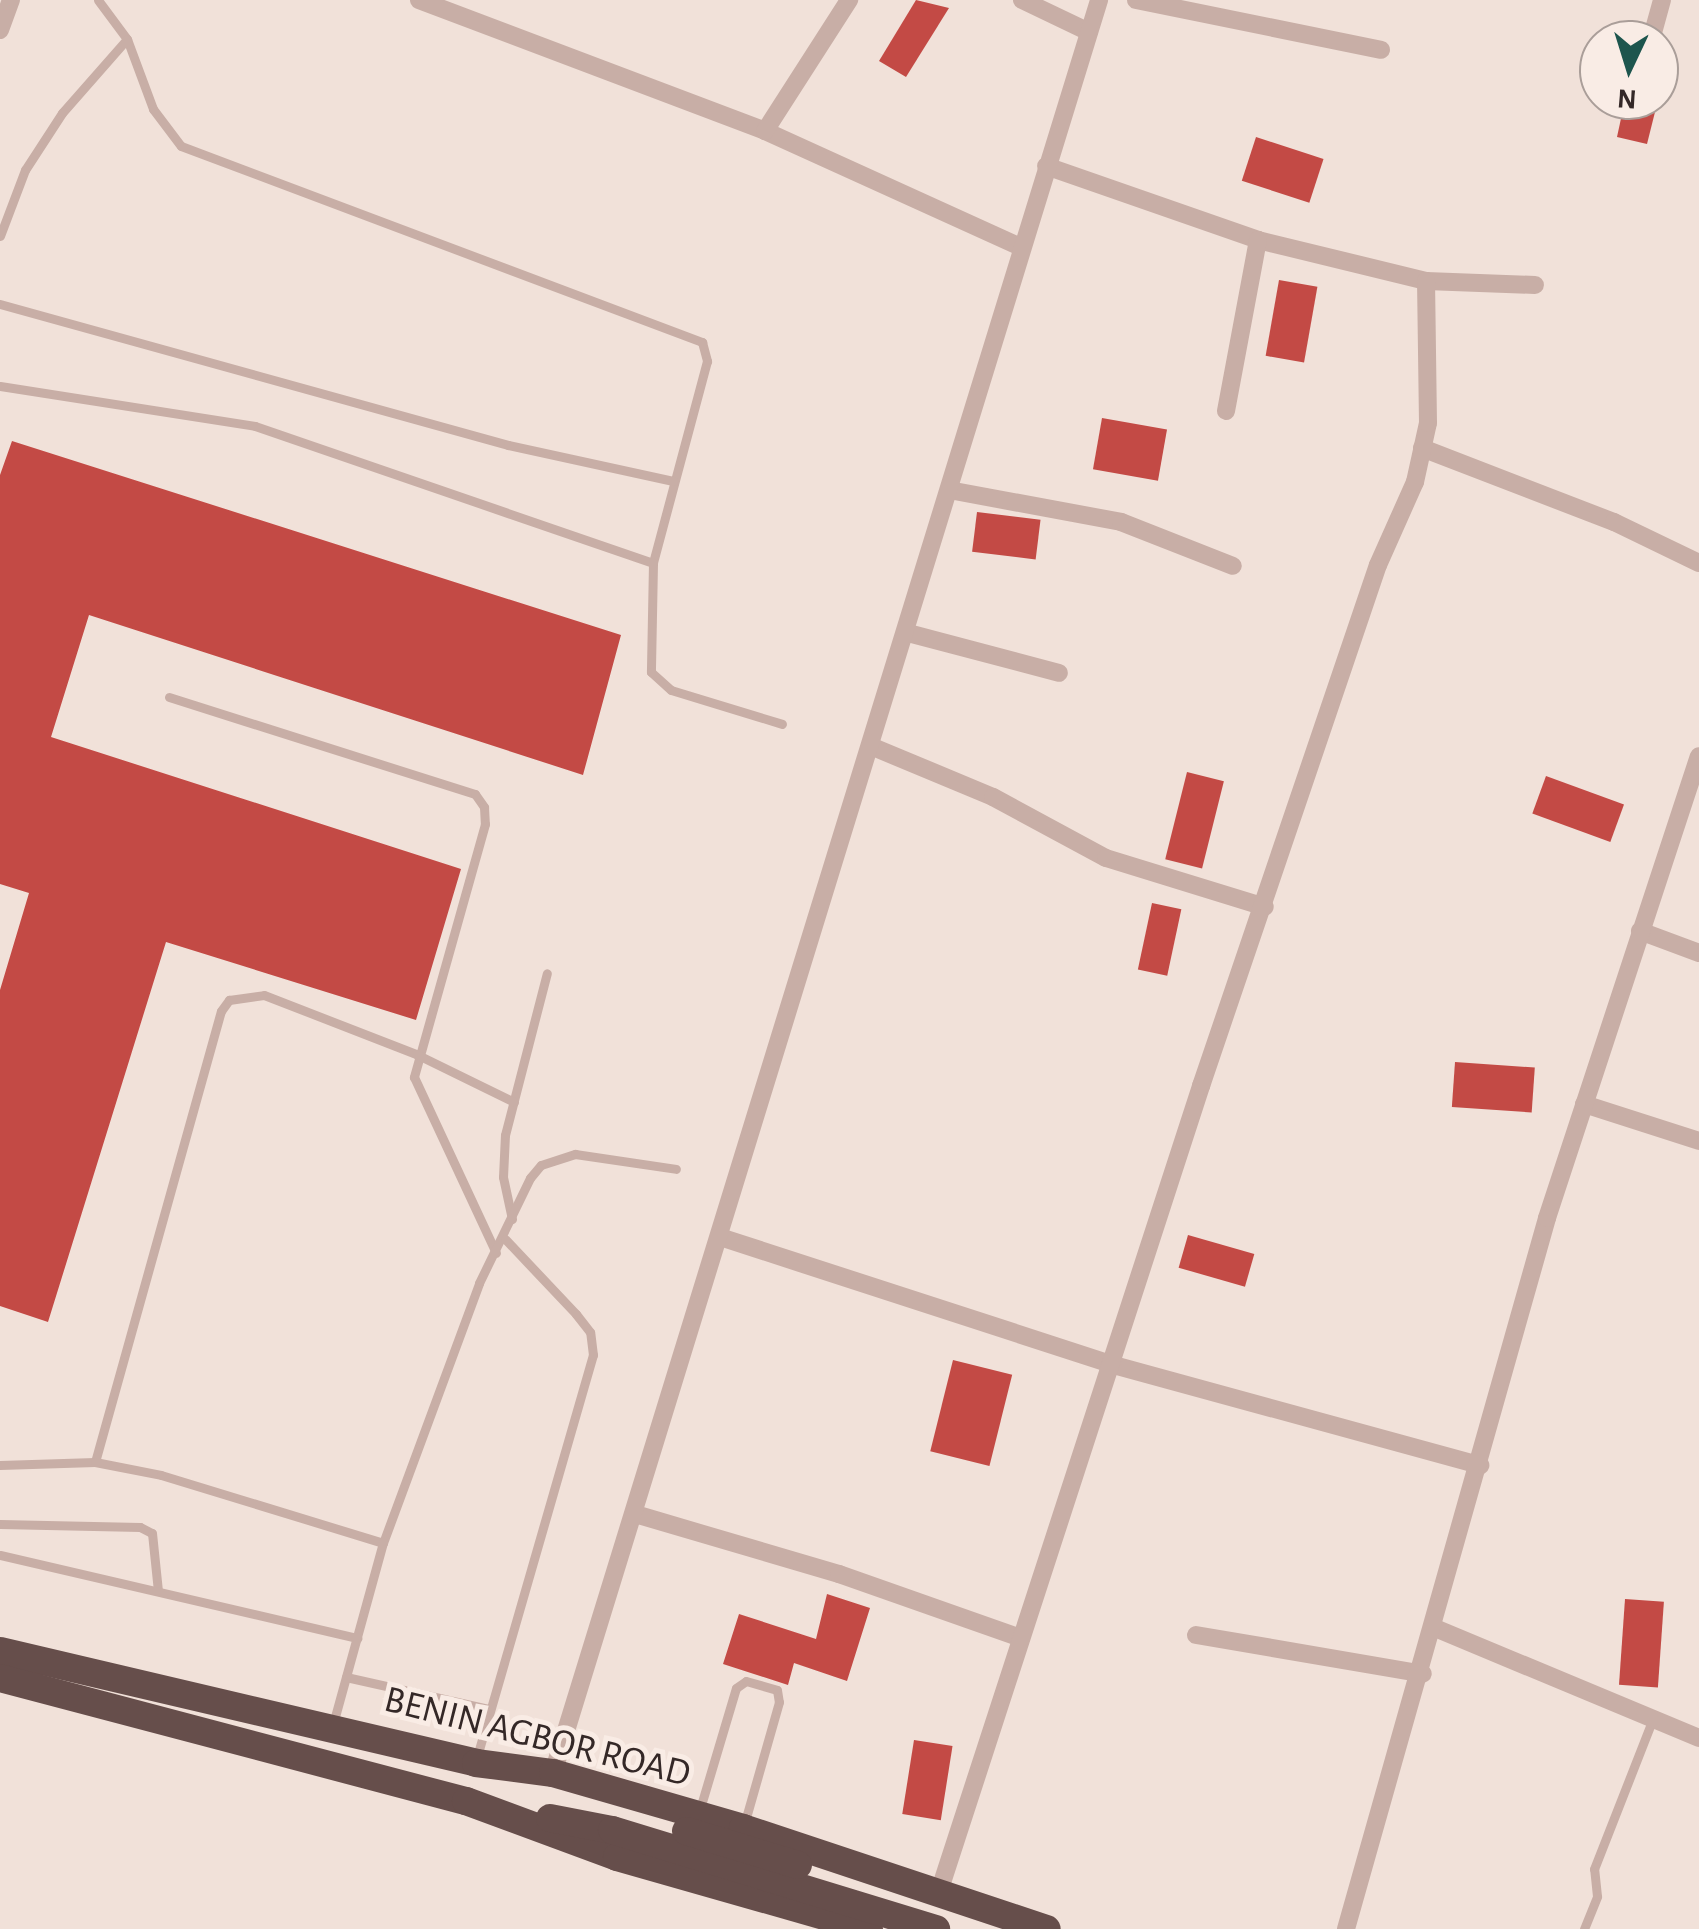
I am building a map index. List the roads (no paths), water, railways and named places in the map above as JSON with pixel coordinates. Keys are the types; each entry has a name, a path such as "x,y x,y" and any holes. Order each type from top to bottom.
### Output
{"highway":[{"name":"BENIN AGBOR ROAD","path":"0,1651 332,1726 476,1763 553,1774 744,1828 1047,1929"},
{"name":"BENIN AGBOR ROAD","path":"0,1678 466,1801 617,1857 835,1924 870,1929"},
{"path":"476,1763 947,1922"},
{"path":"466,1801 612,1830 947,1922 989,1929"}],"street":[{"path":"0,30 11,0"},
{"path":"419,0 765,131 1021,246"},
{"path":"765,131 849,0"},
{"path":"1022,0 1089,32"},
{"path":"553,1774 908,633 1021,246 1099,0"},
{"path":"1136,0 1381,50"},
{"path":"1046,166 1258,240 1426,280 1535,285"},
{"path":"1226,411 1258,240"},
{"path":"939,1892 1110,1364 1422,448 1426,280"},
{"path":"1422,448 1697,557"},
{"path":"949,490 1109,518 1232,566"},
{"path":"908,633 1059,672"},
{"path":"872,747 993,797 1106,858 1265,906"},
{"path":"1346,1929 1436,1628 1584,1104 1699,756"},
{"path":"1640,931 1699,954"},
{"path":"1584,1104 1699,1141"},
{"path":"720,1237 1110,1364 1480,1465"},
{"path":"635,1514 840,1574 1021,1638"},
{"path":"1436,1628 1699,1738"},
{"path":"1196,1635 1422,1674"}],"lane":[{"path":"98,0 127,39 152,109 181,146 702,342 706,361 653,563 651,672 670,690 782,724"},
{"path":"0,236 24,170 62,113 127,39"},
{"path":"0,304 489,440 673,481"},
{"path":"0,386 255,426 653,563"},
{"path":"169,697 475,794 485,824 416,1054 419,1093 496,1253"},
{"path":"512,1222 502,1156 547,973"},
{"path":"95,1462 220,1011 243,994 264,995 416,1054 514,1102"},
{"path":"332,1726 383,1543 496,1253 530,1178 557,1157 591,1154 676,1169"},
{"path":"476,1763 593,1355 590,1332 505,1239"},
{"path":"0,1465 95,1462 161,1475 383,1543"},
{"path":"0,1524 140,1527 152,1533 158,1592"},
{"path":"0,1555 357,1638"},
{"path":"346,1678 489,1709"},
{"path":"698,1815 736,1688 746,1681 780,1696 744,1828"},
{"path":"1584,1929 1597,1896 1594,1869 1652,1721"}]}
